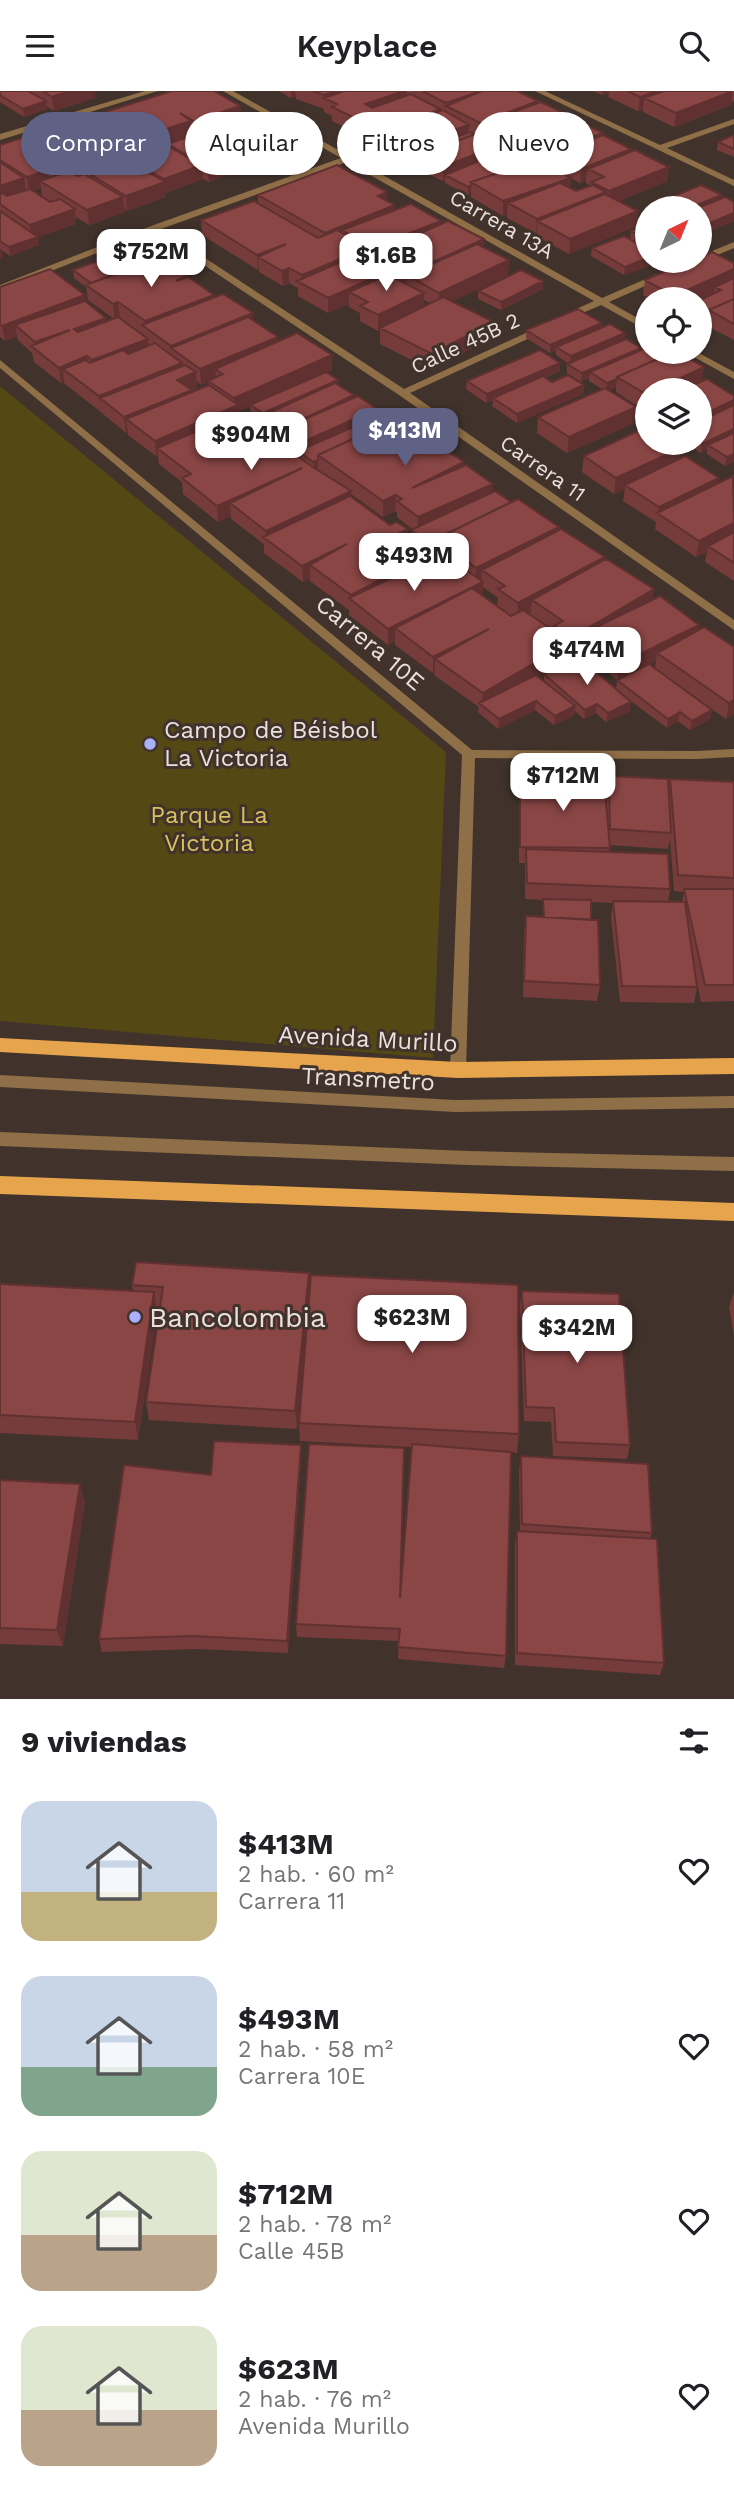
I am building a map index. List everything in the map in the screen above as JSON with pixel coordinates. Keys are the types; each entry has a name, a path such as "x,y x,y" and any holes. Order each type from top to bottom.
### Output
{"main road":[{"name":"Avenida Murillo","path":"0,1045 458,1070 734,1066"},
{"path":"0,1185 734,1212"}],"street":[{"path":"3,133 154,91"},
{"name":"Carrera 13A","path":"227,91 337,153"},
{"path":"539,91 734,183"},
{"path":"659,148 734,121"},
{"path":"0,288 154,228 337,163"},
{"name":"Carrera 13A","path":"375,175 635,321"},
{"name":"Carrera 11","path":"154,228 403,393 734,626"},
{"path":"712,254 734,245"},
{"name":"Calle 45B 2","path":"403,393 668,273"},
{"name":"Carrera 10E","path":"0,363 469,754"},
{"path":"712,364 734,376"},
{"path":"458,1070 469,754 734,753"},
{"name":"Transmetro","path":"0,1081 455,1107 734,1102"},
{"path":"0,1139 468,1158 734,1164"}],"green space":[{"name":"Parque La Victoria","path":"0,386 446,752 433,1058 0,1021"}],"building":[{"path":"0,91 28,91 46,101 23,109 0,95"},
{"path":"43,91 70,91 52,97"},
{"path":"172,91 214,91 240,106 222,112 185,112 185,116 180,113 185,117 185,123 171,127 171,112 105,112"},
{"path":"312,91 337,91 324,95"},
{"path":"344,91 404,91 365,104 372,108 411,94 440,109 433,112 342,112 332,107 337,104 324,98"},
{"path":"422,91 481,91 446,103"},
{"path":"482,91 517,91 538,101 509,112 473,112 473,120 446,106"},
{"path":"627,91 657,91 640,97"},
{"path":"664,91 733,91 676,113 644,98"},
{"path":"541,102 562,112 513,112"},
{"path":"459,119 469,125 459,128"},
{"path":"594,128 603,133 594,136"},
{"path":"470,132 473,133 459,140 459,136"},
{"path":"473,135 473,155 459,161 459,140"},
{"path":"603,135 631,149 594,164 594,138"},
{"path":"734,135 734,149 718,142"},
{"path":"21,138 21,173 0,160 0,145"},
{"path":"185,138 185,154 171,146 171,143"},
{"path":"171,148 185,156 185,171 164,179 157,175 171,175"},
{"path":"635,150 669,167 609,191 591,182 604,177 594,172 594,167"},
{"path":"0,162 24,178 0,186"},
{"path":"473,164 473,175 492,175 471,182 468,187 445,175 459,175 459,169"},
{"path":"337,165 337,175 356,175 387,192 378,196 395,205 325,233 258,195 311,175 323,175 323,170"},
{"path":"57,175 86,175 123,197 87,210 40,181"},
{"path":"92,175 153,175 165,182 126,196"},
{"path":"492,175 566,175 571,178 503,201 471,182"},
{"path":"560,183 576,191 593,185 606,192 537,219 508,203"},
{"path":"701,185 722,195 712,199 712,196 674,196"},
{"path":"30,189 50,202 60,199 75,209 30,225 0,204 2,193 7,196"},
{"path":"605,194 635,209 635,212 570,239 537,221"},
{"path":"725,197 734,202 734,213 712,222 712,202"},
{"path":"254,201 318,238 337,230 358,242 347,247 357,252 302,275 289,268 282,271 258,257 286,244 257,255 201,220"},
{"path":"411,204 441,221 371,248 342,230"},
{"path":"0,211 38,237 9,247 0,241"},
{"path":"448,221 484,239 415,270 384,253 397,248 393,245"},
{"path":"624,236 635,242 635,263 625,267 592,248"},
{"path":"477,244 509,260 439,293 407,275"},
{"path":"129,250 147,262 91,283 73,270"},
{"path":"369,250 400,266 328,298 297,281"},
{"path":"712,252 734,263 734,269 694,287 658,287 645,280 662,273 712,273"},
{"path":"161,257 188,275 176,281 188,277 214,295 145,321 118,302 113,304 86,285"},
{"path":"50,269 85,295 2,326 0,287"},
{"path":"398,270 407,274 397,279 424,293 378,315 360,306 368,302 349,292"},
{"path":"521,270 543,281 501,302 478,291"},
{"path":"734,278 734,299 712,309 712,294 721,290 715,287"},
{"path":"223,294 253,313 171,346 142,325"},
{"path":"443,297 494,322 432,354 380,328"},
{"path":"734,299 734,324 712,312 712,309"},
{"path":"85,301 106,318 74,329 78,332 118,317 148,339 92,360 87,356 59,368 31,346 70,330 35,342 15,325"},
{"path":"578,309 602,323 550,345 526,330"},
{"path":"248,317 278,337 200,369 171,348"},
{"path":"610,324 625,333 571,356 556,347"},
{"path":"297,333 332,355 234,398 208,381 223,374 215,369"},
{"path":"626,339 635,344 635,351 582,373 567,364"},
{"path":"155,343 182,363 99,396 63,369 85,360 90,363 123,350 128,354"},
{"path":"540,350 560,363 487,394 467,381"},
{"path":"635,353 635,364 646,364 607,383 590,372"},
{"path":"646,364 699,364 704,367 681,378 635,378 635,388 617,377"},
{"path":"185,365 196,372 177,380 192,390 124,417 100,398"},
{"path":"326,372 338,380 263,413 250,405"},
{"path":"568,375 584,385 517,414 493,398 543,376 552,382"},
{"path":"712,382 734,396 734,400 712,410"},
{"path":"335,383 354,395 284,428 358,396 377,409 296,445 277,431 281,429 262,416"},
{"path":"209,385 238,405 155,441 126,419"},
{"path":"605,388 635,406 569,437 538,417"},
{"path":"734,405 734,429 712,439 712,415"},
{"path":"390,411 405,422 398,418 318,455 318,460 313,462 298,451"},
{"path":"241,413 311,466 351,491 266,531 230,503 302,468 217,506 182,478 191,474 157,448"},
{"path":"398,418 464,462 412,488 466,465 493,484 418,517 397,501 402,499 396,495 383,501 318,455"},
{"path":"635,433 635,455 666,455 616,478 584,456"},
{"path":"734,433 734,454 727,457 712,448 712,443"},
{"path":"685,456 719,478 659,507 625,485"},
{"path":"733,476 734,523 699,541 657,513"},
{"path":"495,491 511,502 430,543 411,530"},
{"path":"350,496 390,525 396,522 408,529 380,543 411,564 351,595 310,565 347,544 302,566 263,537"},
{"path":"518,499 559,527 476,568 450,548 459,544 446,534"},
{"path":"561,529 605,557 518,603 498,589 505,586 482,570"},
{"path":"734,532 734,563 708,546"},
{"path":"606,559 654,589 571,638 554,626 563,621 532,600"},
{"path":"430,560 446,573 461,566 483,582 388,629 349,598"},
{"path":"472,588 511,616 523,610 563,637 551,644 558,649 483,693 435,659 489,629 433,657 395,628"},
{"path":"660,596 699,625 620,664 582,634"},
{"path":"704,627 734,647 734,700 729,703 657,653"},
{"path":"580,658 631,702 608,713 597,704 585,710 544,674"},
{"path":"649,664 712,710 692,721 680,712 668,719 617,680"},
{"path":"536,675 575,706 555,716 536,701 499,719 479,703"},
{"path":"609,776 668,779 671,833 610,829"},
{"path":"520,777 604,779 610,848 520,847"},
{"path":"670,779 734,782 734,878 678,875"},
{"path":"526,849 668,854 670,889 527,883"},
{"path":"684,889 734,889 734,985 705,985"},
{"path":"543,899 591,900 591,920 544,917"},
{"path":"613,901 685,902 697,987 622,986"},
{"path":"526,916 598,920 600,985 524,981"},
{"path":"136,1262 309,1273 295,1411 146,1402 163,1287 132,1285"},
{"path":"311,1275 518,1285 519,1434 299,1423"},
{"path":"0,1284 154,1292 135,1422 0,1415"},
{"path":"522,1291 619,1294 630,1445 556,1442 554,1408 526,1407"},
{"path":"214,1441 301,1445 287,1641 193,1636 99,1639 124,1465 211,1475"},
{"path":"309,1444 404,1448 400,1598 412,1444 511,1452 506,1656 398,1647 400,1629 296,1624"},
{"path":"521,1456 648,1464 652,1533 522,1524"},
{"path":"0,1480 80,1484 57,1630 0,1628"},
{"path":"517,1531 657,1539 664,1663 517,1653"}],"place":[{"name":"Campo de Béisbol La Victoria","path":"150,744"},
{"name":"Bancolombia","path":"135,1317"}]}
